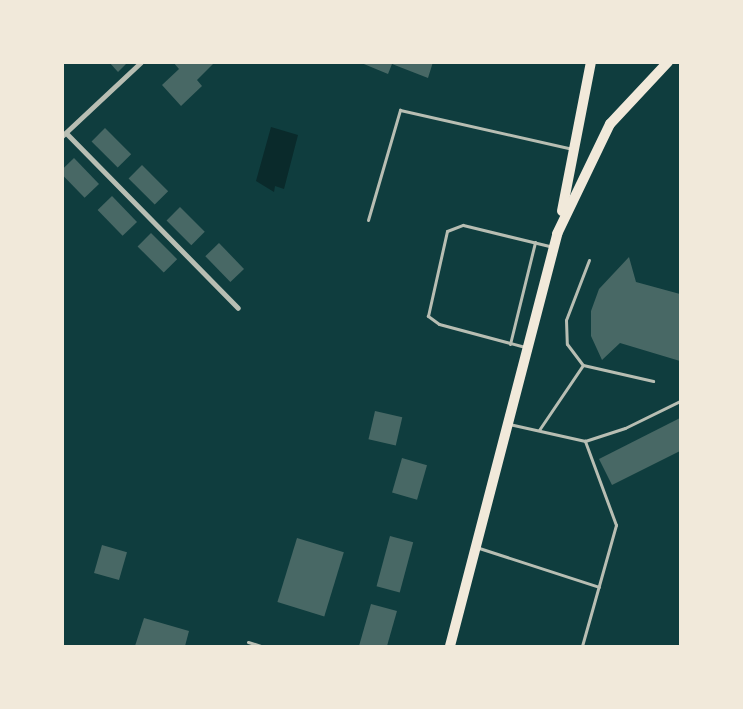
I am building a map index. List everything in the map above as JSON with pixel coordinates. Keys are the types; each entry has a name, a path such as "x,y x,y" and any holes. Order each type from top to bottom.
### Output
{"main road":[{"path":"450,646 557,234 591,62"},
{"path":"557,234 610,124 668,62"}],"street":[{"path":"141,62 64,135 238,308"}],"lane":[{"path":"368,220 400,110 574,149"},
{"path":"528,348 439,324 428,316 445,240 451,226 458,224 553,247"},
{"path":"510,344 535,242"},
{"path":"588,260 566,320 567,344 583,365 653,381"},
{"path":"539,430 583,365"},
{"path":"509,424 585,441 625,428 680,401"},
{"path":"582,646 616,525 585,441"},
{"path":"477,547 599,587"},
{"path":"248,642 261,646"}],"water":[{"path":"271,127 298,135 284,189 275,186 274,192 256,181"}],"building":[{"path":"109,62 128,62 118,72"},
{"path":"173,62 215,62 197,80 202,86 181,106 162,85 179,69"},
{"path":"359,62 433,62 428,78 392,64 388,74"},
{"path":"105,128 131,154 118,168 92,141"},
{"path":"74,158 99,184 85,198 62,174 62,170"},
{"path":"142,165 168,191 155,205 129,178"},
{"path":"112,196 137,222 123,236 98,210"},
{"path":"180,207 205,232 191,245 167,220"},
{"path":"151,233 177,259 164,273 138,246"},
{"path":"219,243 244,269 230,282 205,256"},
{"path":"629,257 636,282 680,294 680,361 620,343 602,360 591,336 591,311 599,289"},
{"path":"375,411 402,417 396,446 368,439"},
{"path":"680,418 680,451 612,485 599,459"},
{"path":"402,458 427,465 417,500 392,493"},
{"path":"390,536 413,542 400,592 377,586"},
{"path":"297,538 344,552 324,616 277,602"},
{"path":"102,545 127,552 119,580 94,573"},
{"path":"371,604 397,611 387,646 359,646"},
{"path":"144,618 189,631 185,646 135,646"}]}
